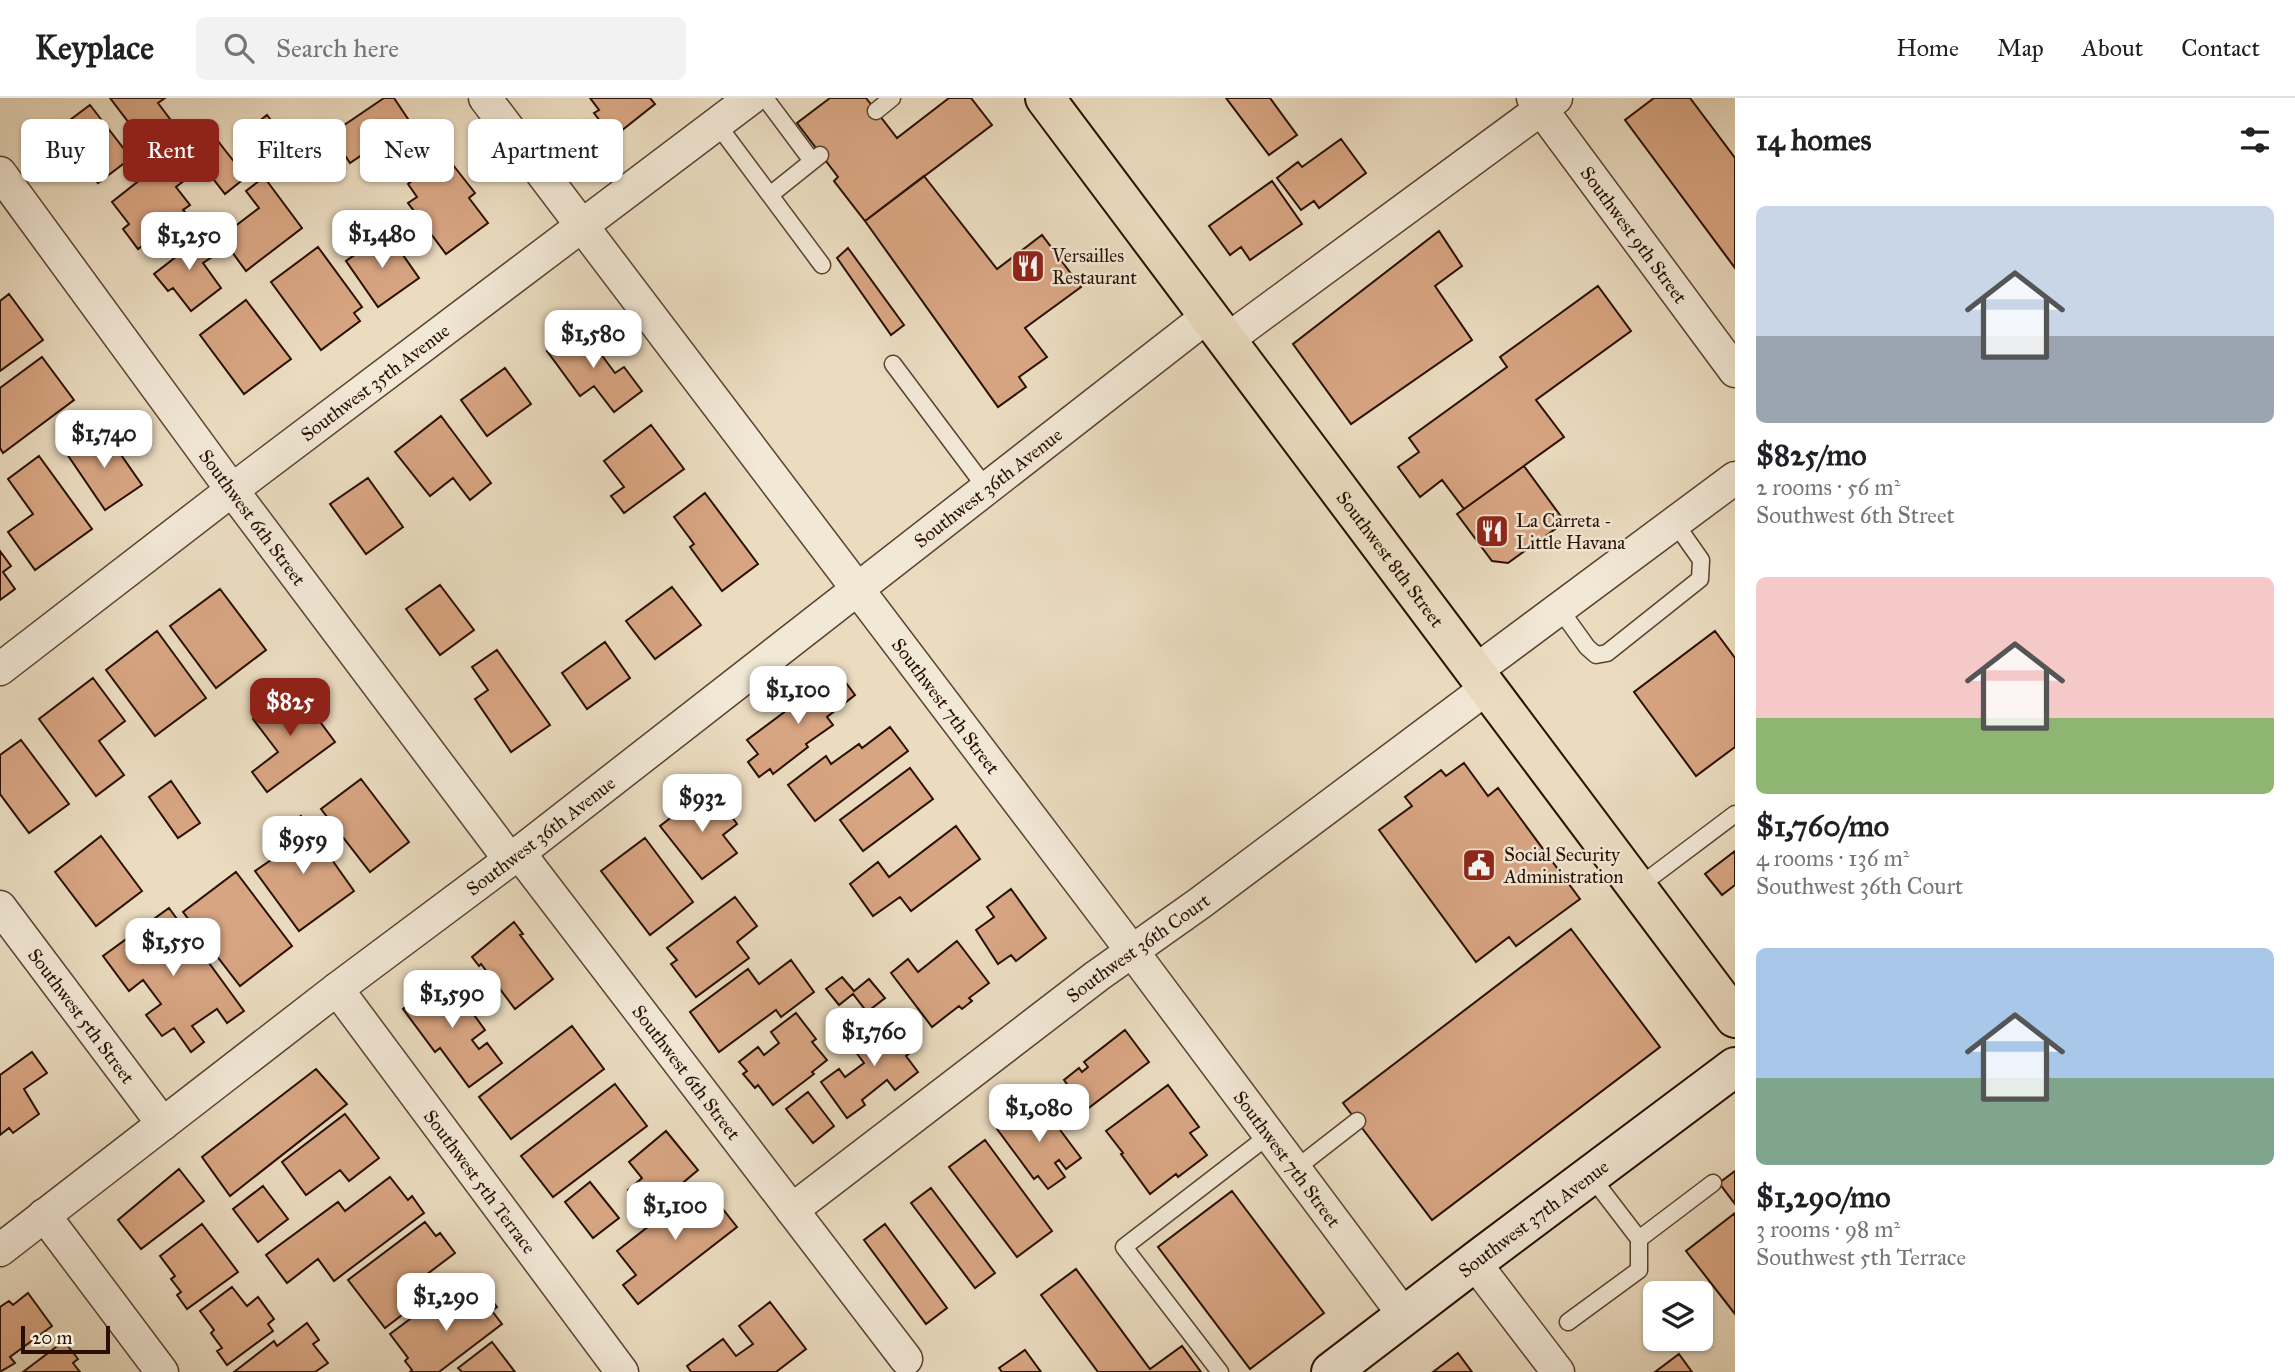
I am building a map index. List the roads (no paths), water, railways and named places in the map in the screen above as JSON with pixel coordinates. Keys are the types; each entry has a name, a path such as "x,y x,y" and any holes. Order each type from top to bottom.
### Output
{"main road":[{"name":"Southwest 8th Street","path":"1045,98 1735,1018"},
{"name":"Southwest 37th Avenue","path":"1331,1372 1735,1067"}],"street":[{"name":"Southwest 7th Street","path":"485,98 1132,951 1404,1315"},
{"name":"Southwest 35th Avenue","path":"0,669 751,98"},
{"name":"Southwest 36th Avenue","path":"0,1250 337,989 515,856 986,488 1543,102"},
{"name":"Southwest 9th Street","path":"1543,102 1735,371"},
{"name":"Southwest 6th Street","path":"0,173 232,490 906,1359"},
{"name":"Southwest 36th Court","path":"792,1210 1132,951 1480,680 1559,608 1735,478"},
{"name":"Southwest 5th Street","path":"0,907 163,1124"},
{"name":"Southwest 5th Terrace","path":"337,989 622,1372"},
{"path":"44,1215 162,1372"},
{"path":"1474,1262 1558,1372"}],"lane":[{"path":"765,98 817,158 770,195"},
{"path":"876,111 892,98"},
{"path":"717,124 822,265"},
{"path":"893,364 986,488"},
{"path":"1559,608 1587,647 1596,655 1607,653 1700,579 1701,560 1675,523"},
{"path":"1638,887 1735,814"},
{"path":"1294,1170 1357,1121"},
{"path":"1220,1372 1124,1247 1268,1136"},
{"path":"1568,1322 1639,1270 1639,1239 1590,1175"},
{"path":"1639,1239 1713,1183"}],"place":[{"name":"Versailles Restaurant","path":"1028,266"},
{"name":"La Carreta - Little Havana","path":"1492,531"},
{"name":"Social Security Administration","path":"1479,865"}]}
